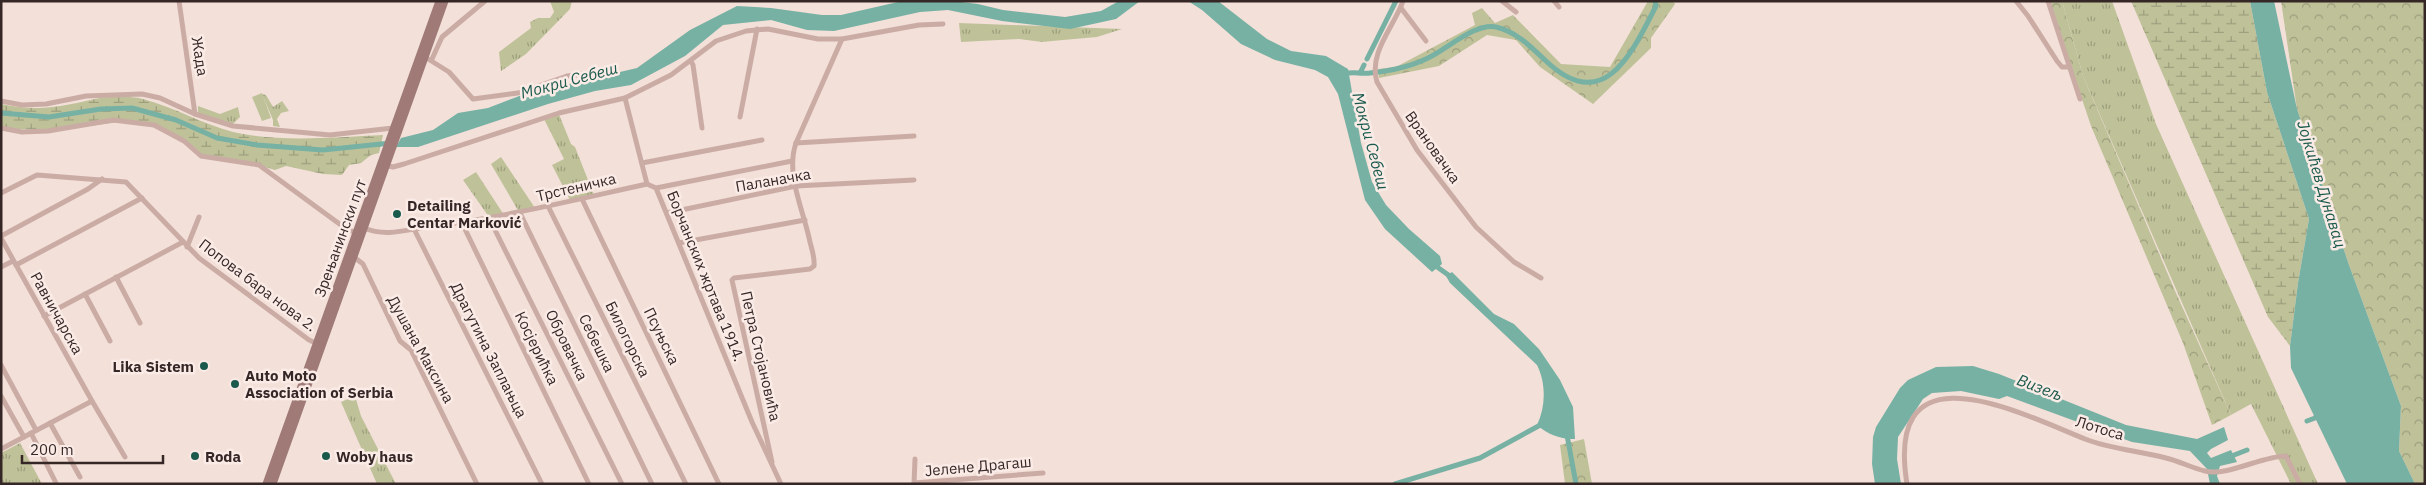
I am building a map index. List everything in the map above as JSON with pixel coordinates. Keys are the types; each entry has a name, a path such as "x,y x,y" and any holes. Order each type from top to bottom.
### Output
{"main road":[{"name":"Зрењанински пут","path":"393,138 394,128 439,1"},
{"name":"Зрењанински пут","path":"273,484 356,233 393,138 429,58 445,1"},
{"name":"Зрењанински пут","path":"266,484 354,257 383,164"}],"street":[{"name":"Жада","path":"179,1 195,114"},
{"path":"485,1 442,37 429,58 456,78 473,99 518,93 567,76 583,74"},
{"name":"Врановачка","path":"1403,1 1378,52 1375,75 1417,150 1476,227 1514,262 1541,278"},
{"path":"1502,1 1516,12"},
{"path":"1554,1 1559,7"},
{"path":"2016,1 2057,61 2062,67 2068,67"},
{"path":"2048,1 2080,99"},
{"path":"1401,8 1426,41"},
{"path":"383,164 393,167 404,164 559,113 625,98 662,80 691,61 716,41 740,32 768,29 818,39 842,39 919,25 944,24"},
{"path":"740,117 757,29"},
{"name":"Петра Стојановића","path":"772,462 732,280 734,278 812,269 815,264 796,186 792,161 796,143 842,39"},
{"path":"691,61 702,128"},
{"path":"1,101 22,105 46,104 86,96 142,94 160,98 225,125 330,135 394,128"},
{"path":"625,98 647,184 656,188 792,161"},
{"path":"1,128 22,132 52,131 113,120 154,125 184,141 201,156 259,166 345,228 356,233"},
{"path":"796,143 914,136"},
{"path":"642,164 762,140"},
{"name":"Попова бара нова 2.","path":"1,193 38,175 126,182 204,262 309,340 319,344"},
{"path":"1,237 88,189 102,179"},
{"name":"Паланачка","path":"667,213 796,186 914,180"},
{"name":"Трстеничка","path":"364,228 378,233 462,223 520,213 647,184"},
{"name":"Борчанских жртава 1914.","path":"656,188 752,422 781,484"},
{"path":"1,267 15,263 142,198"},
{"name":"Псуњска","path":"582,199 719,484"},
{"name":"Билогорска","path":"548,206 686,484"},
{"name":"Себешка","path":"520,213 652,484"},
{"path":"187,246 199,217"},
{"name":"Обровачка","path":"489,218 622,484"},
{"path":"679,243 805,220"},
{"name":"Косјерићка","path":"462,223 589,484"},
{"name":"Драгутина Заплањца","path":"414,229 542,484"},
{"name":"Равничарска","path":"1,237 92,401 125,456"},
{"path":"44,316 183,242"},
{"name":"Душана Максина","path":"354,257 363,264 400,341 411,350 477,484"},
{"path":"116,277 140,323"},
{"path":"85,294 110,341"},
{"path":"1,365 34,432 56,483"},
{"path":"1,396 24,437"},
{"name":"Лотоса","path":"1907,484 1905,440 1913,419 1925,404 1949,397 1968,397 1995,404 2086,439 2167,458 2207,472 2219,472 2274,456 2286,456 2300,484"},
{"path":"2,446 34,432 92,401"},
{"path":"50,423 80,477"},
{"path":"914,460 914,484"},
{"name":"Јелене Драгаш","path":"914,484 1043,473"}],"green space":[{"path":"550,1 572,1 570,9 526,54 501,71 499,52 531,28 530,22 538,18 550,18 554,12"},
{"path":"1648,1 1673,1 1675,4 1651,38 1651,48 1593,104 1540,67 1516,40 1487,35 1439,66 1379,78 1378,69 1396,67 1475,25 1472,13 1482,8 1495,23 1513,15 1561,64 1610,67"},
{"path":"2049,1 2062,1 2083,76 2176,293 2231,415 2212,425 2183,343 2091,126"},
{"path":"2062,1 2112,1 2156,124 2318,484 2291,484 2251,404 2231,415 2083,76"},
{"path":"2131,1 2250,1 2267,92 2309,219 2290,346 2268,317"},
{"path":"2281,1 2425,1 2425,484 2415,484 2399,451 2401,406 2349,265 2297,109"},
{"path":"959,23 1122,29 1097,37 1042,42 1019,39 961,42"},
{"path":"262,93 271,118 262,121 252,97"},
{"path":"262,94 266,95 273,107 282,101 289,111 281,113 277,119 280,127 273,126 273,120"},
{"path":"105,97 143,99 166,106 222,129 251,135 308,138 383,135 379,153 371,155 361,163 349,165 342,175 323,174 286,166 275,170 248,162 210,159 154,125 127,121 52,131 1,128 1,104 16,107 42,108"},
{"path":"198,106 220,114 238,107 240,117 233,124 198,114"},
{"path":"558,112 571,144 575,147 594,195 570,200 552,165 564,159 543,117"},
{"path":"501,157 535,208 519,212 491,164"},
{"path":"476,172 504,215 489,217 463,180"},
{"path":"355,396 361,416 396,484 377,484 341,402"},
{"path":"1584,439 1592,484 1565,484 1560,445"},
{"path":"20,443 42,484 1,484 1,453"}],"water":[{"path":"953,1 1003,10 1065,17 1101,11 1119,1 1140,1 1116,19 1070,29 1002,21 948,10 920,12 834,31 807,30 771,20 723,25 685,56 631,85 595,91 548,104 418,147 396,147 401,138 433,130 458,113 488,108 522,95 637,68 690,30 737,6 771,8 822,15 841,15 898,2"},
{"path":"1188,1 1218,1 1267,39 1291,51 1326,56 1348,69 1361,143 1372,182 1386,205 1409,229 1440,256 1442,264 1432,272 1385,229 1365,200 1338,94 1328,77 1315,70 1275,60 1241,44 1202,10"},
{"path":"2250,1 2274,1 2297,109 2349,265 2401,406 2399,451 2415,484 2347,484 2291,368 2290,346 2309,219 2267,92"},
{"path":"1452,272 1494,314 1514,324 1539,349 1560,380 1573,407 1575,439 1555,436 1537,425 1544,395 1542,379 1537,365 1450,283 1446,276"},
{"path":"1973,366 1999,374 2126,425 2197,439 2224,427 2228,440 2207,453 2211,458 2231,450 2237,462 2220,466 2217,476 2220,484 2210,484 2207,469 2190,451 2132,442 2007,396 1999,399 1961,391 1932,393 1923,399 1898,437 1897,459 1901,484 1875,484 1872,464 1873,437 1876,427 1900,388 1908,380 1936,367"}],"waterway":[{"path":"1367,59 1396,1"},
{"path":"1344,74 1385,71 1414,64 1470,33 1479,29 1496,27 1517,36 1566,76 1584,82 1600,80 1614,72 1626,59 1656,6 1655,1"},
{"path":"1360,73 1364,65"},
{"name":"Мокри Себеш","path":"1,113 49,117 101,109 132,108 176,120 217,138 257,145 323,150 391,143"},
{"name":"Мокри Себеш","path":"1433,264 1454,279"},
{"name":"Јојкићев Дунавац","path":"2307,421 2315,418 2318,413"},
{"path":"1395,484 1480,458 1544,423"},
{"path":"1567,435 1576,484"},
{"name":"Визељ","path":"2229,457 2247,450"}],"place":[{"name":"Detailing Centar Marković","path":"397,214"},
{"name":"Lika Sistem","path":"204,366"},
{"name":"Auto Moto Association of Serbia","path":"235,384"},
{"name":"Roda","path":"195,456"},
{"name":"Woby haus","path":"326,456"}]}
